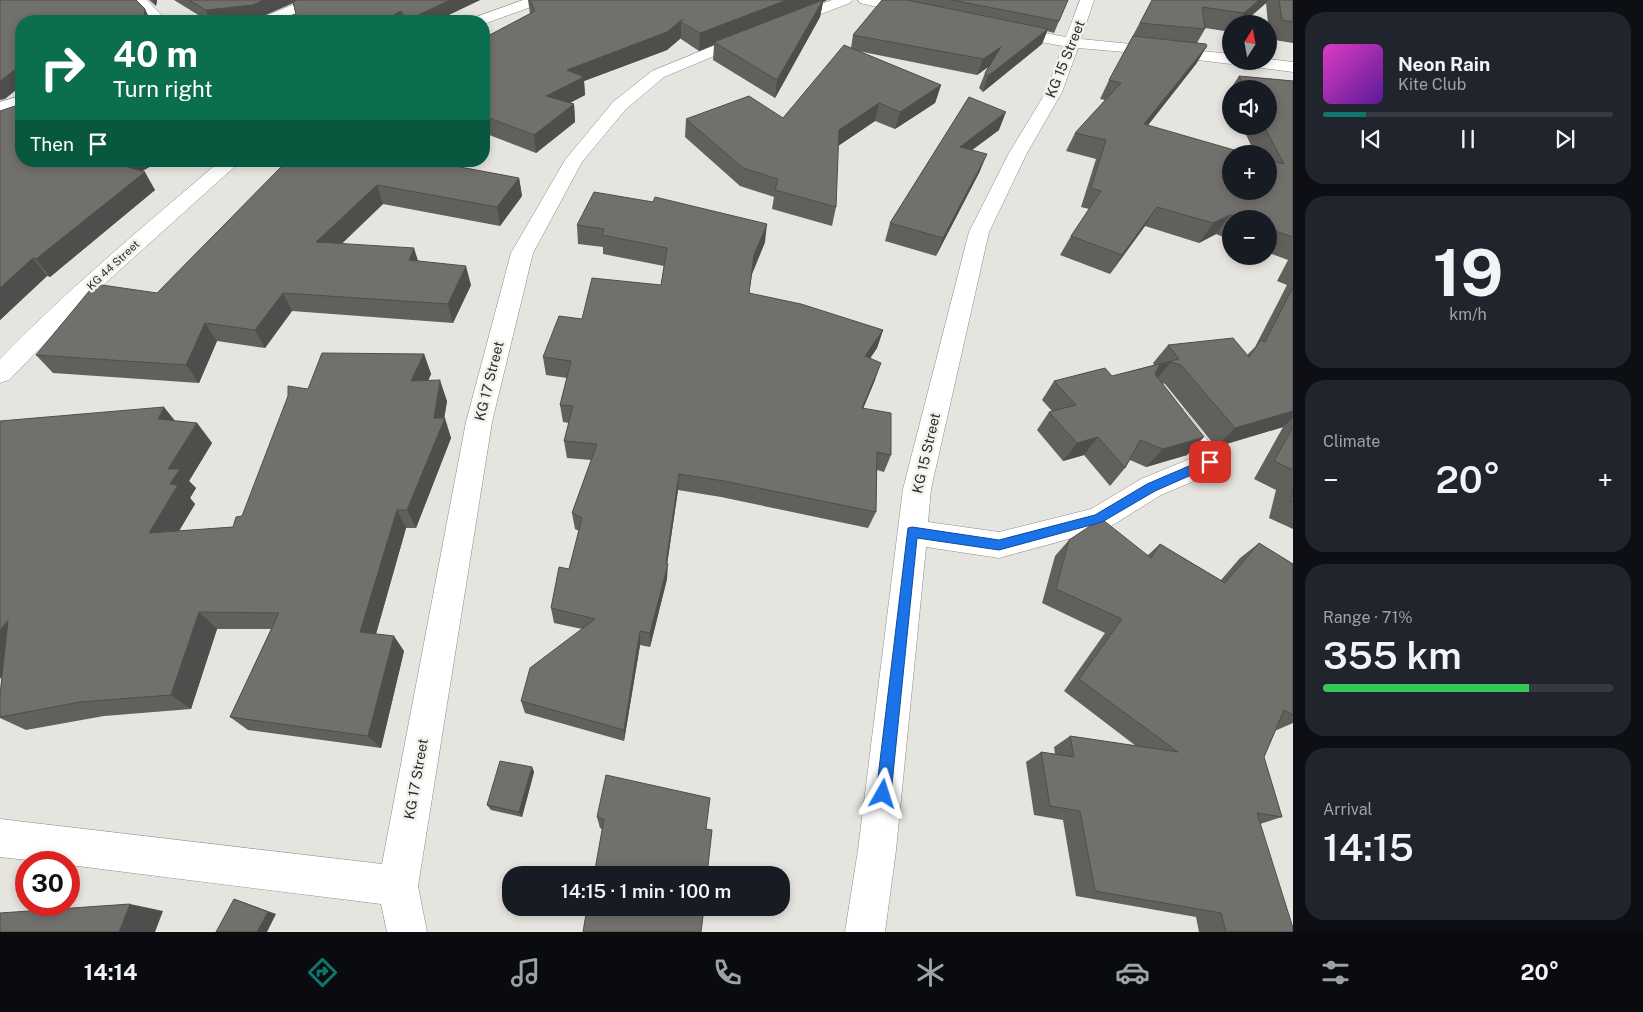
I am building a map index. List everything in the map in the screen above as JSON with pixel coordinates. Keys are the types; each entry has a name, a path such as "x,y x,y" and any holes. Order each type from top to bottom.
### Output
{"street":[{"path":"139,0 154,15"},
{"path":"280,15 318,0"},
{"path":"490,17 536,0"},
{"name":"KG 17 Street","path":"408,932 398,886 479,422 522,253 574,160 619,106 658,74 742,39 845,0"},
{"path":"865,0 928,15"},
{"name":"KG 15 Street","path":"864,932 877,850 917,489 979,232 1018,153 1054,92 1087,0"},
{"path":"990,27 1073,43 1148,49 1222,58"},
{"path":"1278,65 1293,67"},
{"path":"0,107 15,103"},
{"name":"KG 44 Street","path":"0,374 27,345 157,224 225,167"},
{"path":"912,532 999,545 1098,519 1151,487 1210,462 1162,400"},
{"path":"0,838 398,886"}],"building":[{"path":"0,0 136,0 145,9 144,15 15,15 15,70 0,81"},
{"path":"189,0 264,0 253,5 206,10"},
{"path":"297,0 450,0 418,15 404,15 401,11 393,15 293,15 296,14 293,2"},
{"path":"530,0 787,0 700,33 681,22 683,19 667,32 567,70 584,77 546,96 574,104 534,135 490,118 490,35 535,11"},
{"path":"823,0 777,80 714,42"},
{"path":"882,0 907,0 1048,29 988,76 985,73 1001,47 983,59 853,35"},
{"path":"952,0 1068,0 1059,21"},
{"path":"1152,0 1259,0 1244,13 1202,7 1205,29 1140,23"},
{"path":"1279,0 1293,0 1293,22 1282,20"},
{"path":"1133,36 1206,44 1207,46 1144,124 1222,146 1222,200 1277,200 1277,162 1284,164 1277,151 1277,145 1274,145 1269,135 1277,135 1277,80 1241,80 1239,76 1293,81 1293,237 1277,232 1277,210 1222,210 1222,219 1213,223 1157,207 1122,255 1071,236 1101,191 1091,188 1106,140 1075,133 1121,83 1109,80"},
{"path":"844,45 941,85 900,112 879,103 839,130 836,207 775,190 778,179 743,168 686,119 749,96 783,118"},
{"path":"969,97 1006,112 960,147 987,154 943,238 890,223"},
{"path":"15,106 15,167 128,167 145,172 36,259 33,258 0,288 0,111"},
{"path":"281,167 460,167 519,178 497,207 377,185 316,242 414,248 409,260 466,266 448,304 283,293 255,330 205,323 186,365 36,355 95,284 157,293"},
{"path":"594,192 653,202 655,197 767,224 754,255 749,293 801,304 883,330 865,356 881,363 862,408 891,413 891,455 877,452 876,512 724,481 679,474 666,563 668,564 650,633 640,631 624,730 521,701 530,668 595,619 551,608 559,567 569,569 582,518 572,513 597,444 564,441 573,406 560,405 571,361 543,357 559,316 582,319 592,278 661,285 667,248 602,235 604,229 577,225"},
{"path":"1293,287 1293,411 1235,428 1181,365 1171,362 1160,364 1155,374 1204,437 1163,449 1140,440 1125,468 1098,437 1077,443 1049,412 1076,405 1054,381 1105,368 1112,376 1179,359 1168,345 1233,338 1249,357 1261,340 1265,342"},
{"path":"322,353 424,354 411,381 440,380 434,418 445,418 407,510 397,510 360,632 394,636 368,736 230,717 279,613 199,612 171,695 80,702 0,717 0,695 8,620 0,630 0,421 164,407 158,419 197,423 168,469 180,469 170,484 178,485 149,533 233,527 236,517 242,516 288,396 288,386 308,389"},
{"path":"1293,427 1293,470 1274,461"},
{"path":"1293,489 1293,502 1290,501"},
{"path":"1103,520 1151,558 1160,544 1225,583 1259,543 1293,564 1293,715 1284,710 1264,757 1282,817 1257,813 1293,932 1226,932 1221,913 1095,891 1080,811 1050,806 1041,752 1074,757 1070,736 1178,752 1079,679 1122,619 1056,589 1069,540 1096,522"},
{"path":"500,761 532,767 519,812 487,805"},
{"path":"606,775 710,798 706,829 712,830 708,866 596,866 604,819 597,817"},
{"path":"234,899 268,912 257,932 216,932"},
{"path":"130,904 119,932 0,932 0,913 15,912 15,916 80,916 80,907"},
{"path":"586,916 703,916 701,932 583,932"}],"route":[{"path":"883,794 912,532 999,545 1098,519 1151,487 1210,462"}]}
